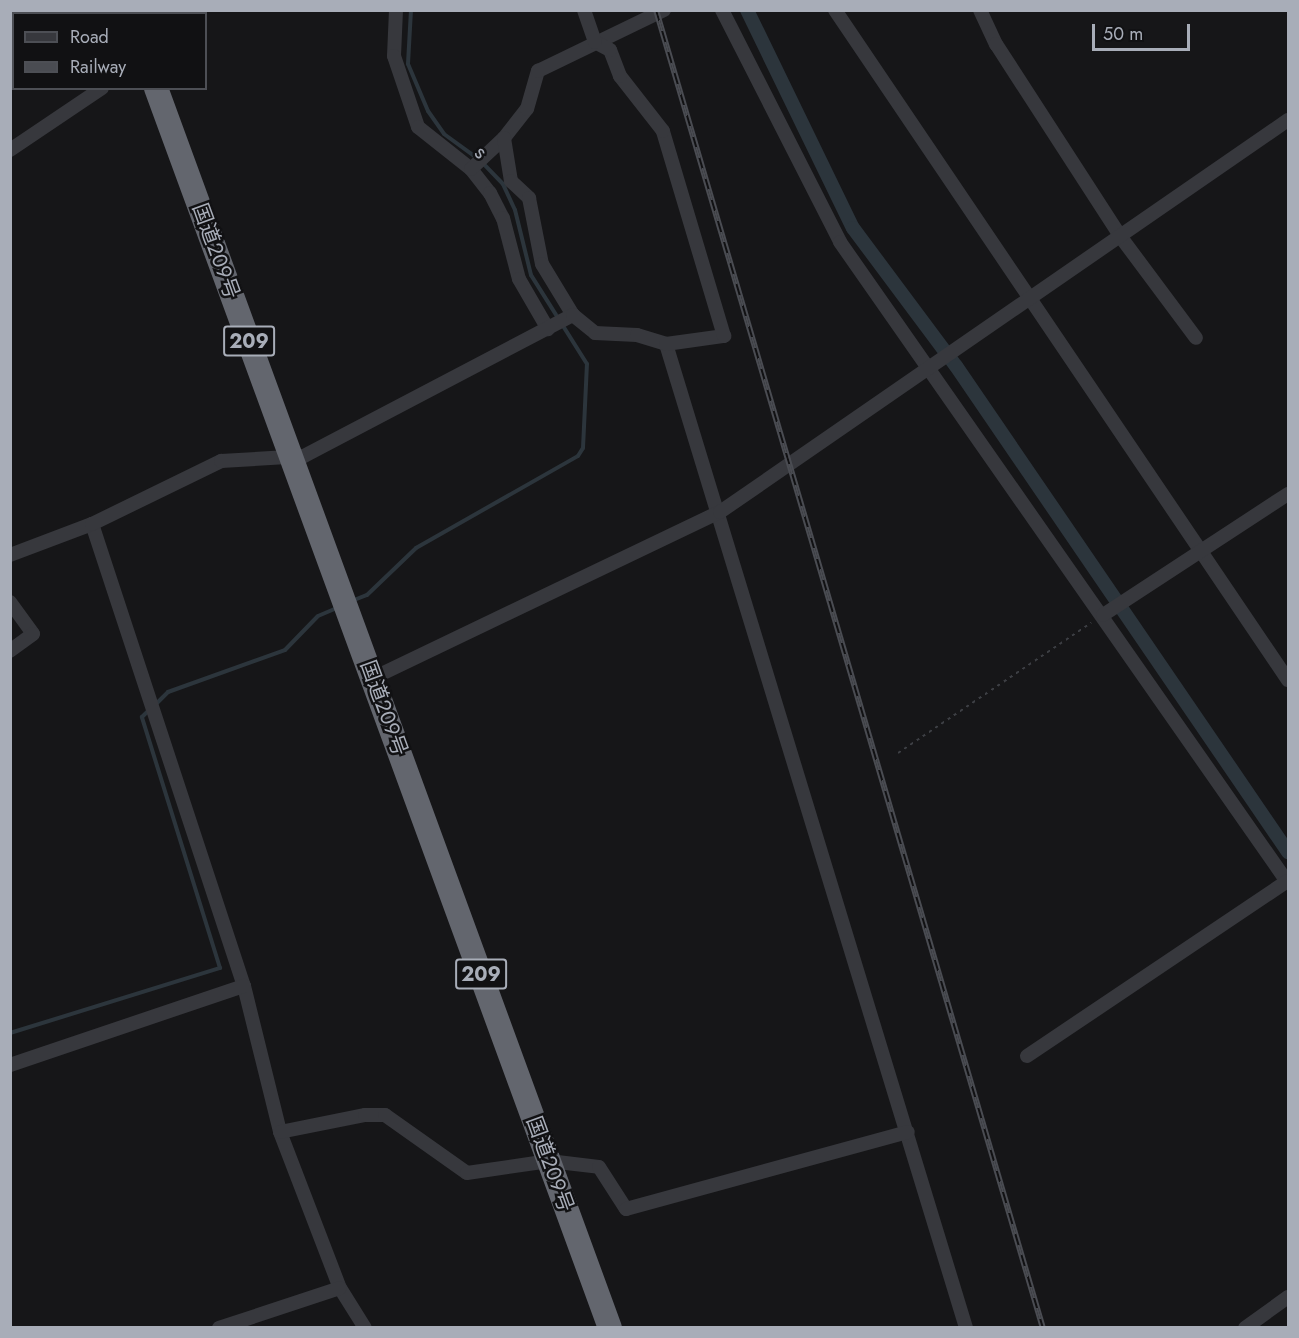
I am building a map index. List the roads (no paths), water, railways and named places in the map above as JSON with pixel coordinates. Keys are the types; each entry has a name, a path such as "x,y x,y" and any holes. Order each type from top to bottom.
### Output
{"highway":[{"name":"国道209号","path":"157,90 610,1328"}],"street":[{"name":"s","path":"396,10 394,56 418,127 471,168 490,193 502,218 519,279 561,322"},
{"path":"10,555 92,524 221,461 245,457 304,456 561,322 595,333 638,335 666,344 724,336 663,131 620,76 610,50 595,42 584,10"},
{"path":"471,168 504,138 527,109 538,71 664,10"},
{"path":"722,10 840,242 1288,882 1027,1056"},
{"path":"835,10 1288,680"},
{"path":"980,10 1007,61 1120,236 1196,338"},
{"path":"10,150 99,90"},
{"path":"373,678 720,512 1288,120"},
{"path":"504,138 511,181 529,198 542,264 561,322"},
{"path":"666,344 720,512 966,1328"},
{"path":"1103,615 1288,494"},
{"path":"92,524 154,704 244,986 280,1132 340,1288 365,1328"},
{"path":"10,602 33,634 10,651"},
{"path":"10,1065 244,986"},
{"path":"280,1132 365,1115 385,1115 467,1173 549,1161 599,1167 626,1209 908,1132"},
{"path":"219,1328 340,1288"},
{"path":"1245,1328 1288,1298"}],"waterway":[{"path":"411,10 408,64 428,111 444,134 477,158"},
{"path":"747,10 853,228 956,366 1288,852"},
{"path":"354,600 367,595 416,548 578,456 583,448 587,364 531,275 515,210 503,184 483,163"},
{"path":"156,704 168,692 285,650 318,616 339,607"},
{"path":"10,1033 220,968 142,717 150,709"}],"railway":[{"path":"656,10 1043,1328"}]}
